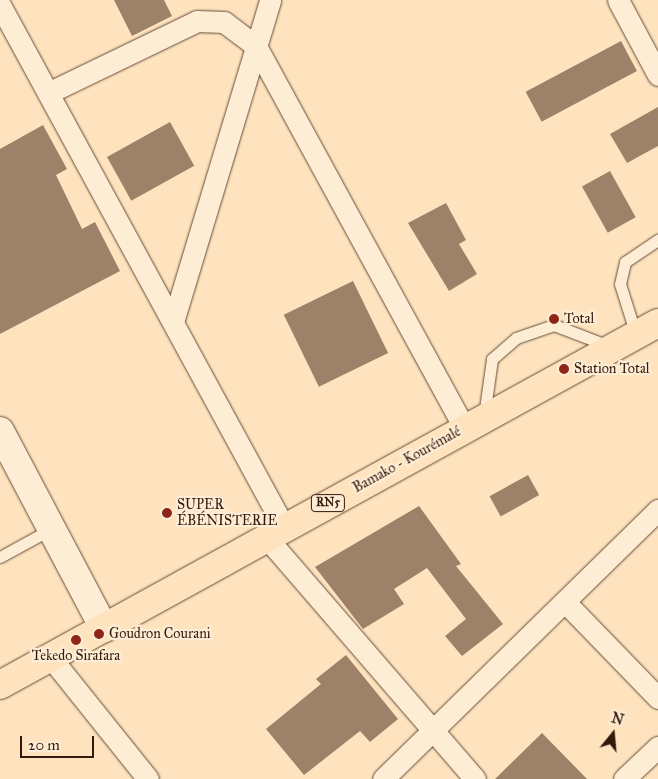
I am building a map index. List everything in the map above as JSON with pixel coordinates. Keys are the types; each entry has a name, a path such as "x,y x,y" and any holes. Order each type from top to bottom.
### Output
{"highway":[{"name":"Bamako - Kourémalé","path":"0,685 636,335"}],"street":[{"path":"173,322 270,0"},
{"path":"618,0 658,75"},
{"path":"0,5 173,322 275,532 475,779"},
{"path":"48,93 197,21 224,22 256,46 474,423"},
{"path":"0,431 104,628"},
{"path":"383,779 658,510"},
{"path":"565,602 658,698"},
{"path":"51,658 148,779"},
{"path":"624,779 658,746"}],"lane":[{"path":"474,423 492,359 516,338 554,325 636,335 620,284 625,262 658,240"},
{"path":"0,557 51,528"}],"building":[{"path":"114,0 164,0 172,16 132,36"},
{"path":"621,41 637,71 542,122 526,92"},
{"path":"658,107 658,146 627,163 610,134"},
{"path":"170,122 194,166 131,201 107,157"},
{"path":"43,125 67,169 56,175 82,229 95,222 120,271 0,334 0,149"},
{"path":"610,171 636,217 608,233 582,187"},
{"path":"446,203 466,240 459,244 477,274 449,291 408,223"},
{"path":"353,281 388,353 319,387 284,315"},
{"path":"528,475 539,495 501,516 490,496"},
{"path":"419,506 461,564 456,566 503,624 462,656 445,636 466,619 427,568 394,589 404,604 363,629 315,567"},
{"path":"346,655 398,719 370,742 360,731 304,775 266,729 321,684 316,679"},
{"path":"542,733 587,779 495,779"}],"place":[{"name":"Total","path":"554,319"},
{"name":"Station Total","path":"564,369"},
{"name":"SUPER ÉBÉNISTERIE","path":"167,513"},
{"name":"Goudron Courani","path":"99,634"},
{"name":"Tekedo Sirafara","path":"76,640"}]}
